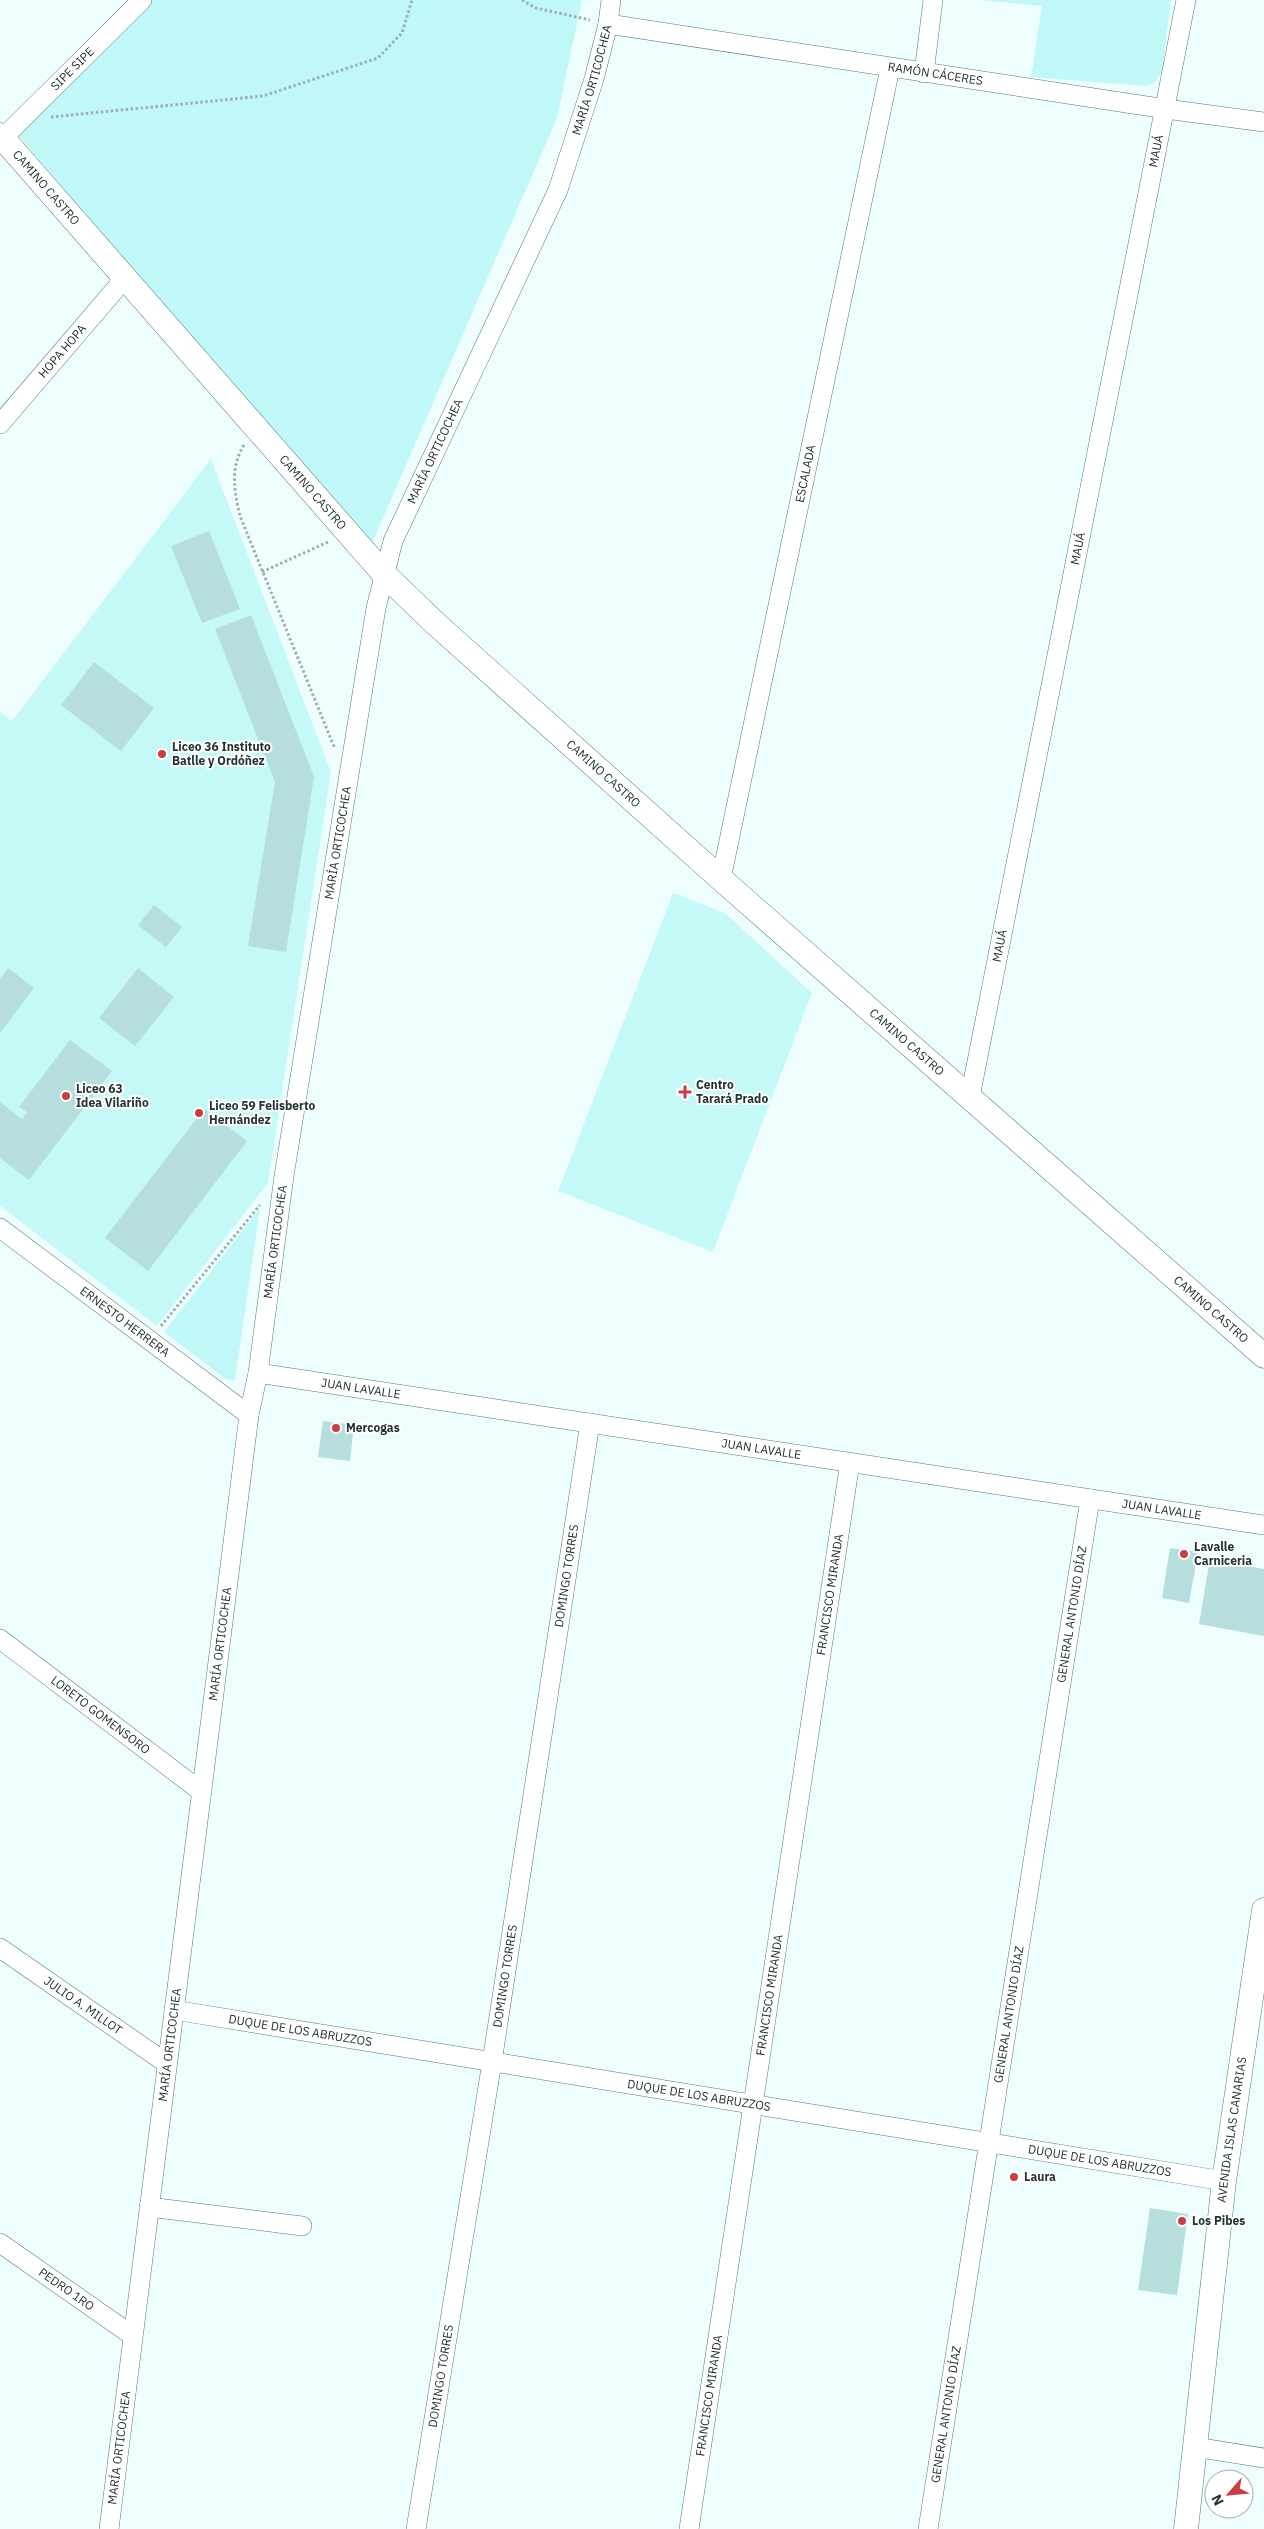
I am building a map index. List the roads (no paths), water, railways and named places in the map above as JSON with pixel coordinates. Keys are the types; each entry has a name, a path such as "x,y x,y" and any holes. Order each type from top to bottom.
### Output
{"street":[{"name":"SIPE SIPE","path":"1,136 21,120 142,0"},
{"name":"MARÍA ORTICOCHEA","path":"109,2529 166,2063 250,1415 258,1374 284,1176 352,766 376,608 393,541 558,190 581,124 608,24 611,0"},
{"path":"924,73 933,0"},
{"name":"MAUÁ","path":"970,1097 1186,0"},
{"name":"RAMÓN CÁCERES","path":"608,24 890,68 1264,122"},
{"name":"ESCALADA","path":"721,879 890,68"},
{"name":"CAMINO CASTRO","path":"1,136 384,574 436,624 721,879 1264,1356"},
{"name":"HOPA HOPA","path":"0,424 125,278"},
{"name":"ERNESTO HERRERA","path":"0,1228 250,1415"},
{"name":"JUAN LAVALLE","path":"258,1374 1264,1525"},
{"name":"DOMINGO TORRES","path":"416,2529 492,2062 590,1423"},
{"name":"FRANCISCO MIRANDA","path":"689,2529 850,1462"},
{"name":"GENERAL ANTONIO DÍAZ","path":"928,2529 1090,1498"},
{"name":"LORETO GOMENSORO","path":"0,1639 202,1792"},
{"name":"AVENIDA ISLAS CANARIAS","path":"1186,2529 1224,2181 1264,1910"},
{"name":"JULIO A. MILLOT","path":"0,1948 166,2063"},
{"name":"DUQUE DE LOS ABRUZZOS","path":"174,2010 1224,2181"},
{"path":"149,2207 302,2226"},
{"name":"PEDRO 1RO","path":"0,2243 134,2336"},
{"path":"1195,2448 1264,2458"}],"place":[{"name":"Liceo 36 Instituto Batlle y Ordóñez","path":"162,754"},
{"name":"Centro Tarará Prado","path":"685,1092"},
{"name":"Liceo 63 Idea Vilariño","path":"66,1096"},
{"name":"Liceo 59 Felisberto Hernández","path":"199,1113"},
{"name":"Mercogas","path":"336,1428"},
{"name":"Lavalle Carniceria","path":"1184,1554"},
{"name":"Laura","path":"1014,2177"},
{"name":"Los Pibes","path":"1182,2221"}]}
